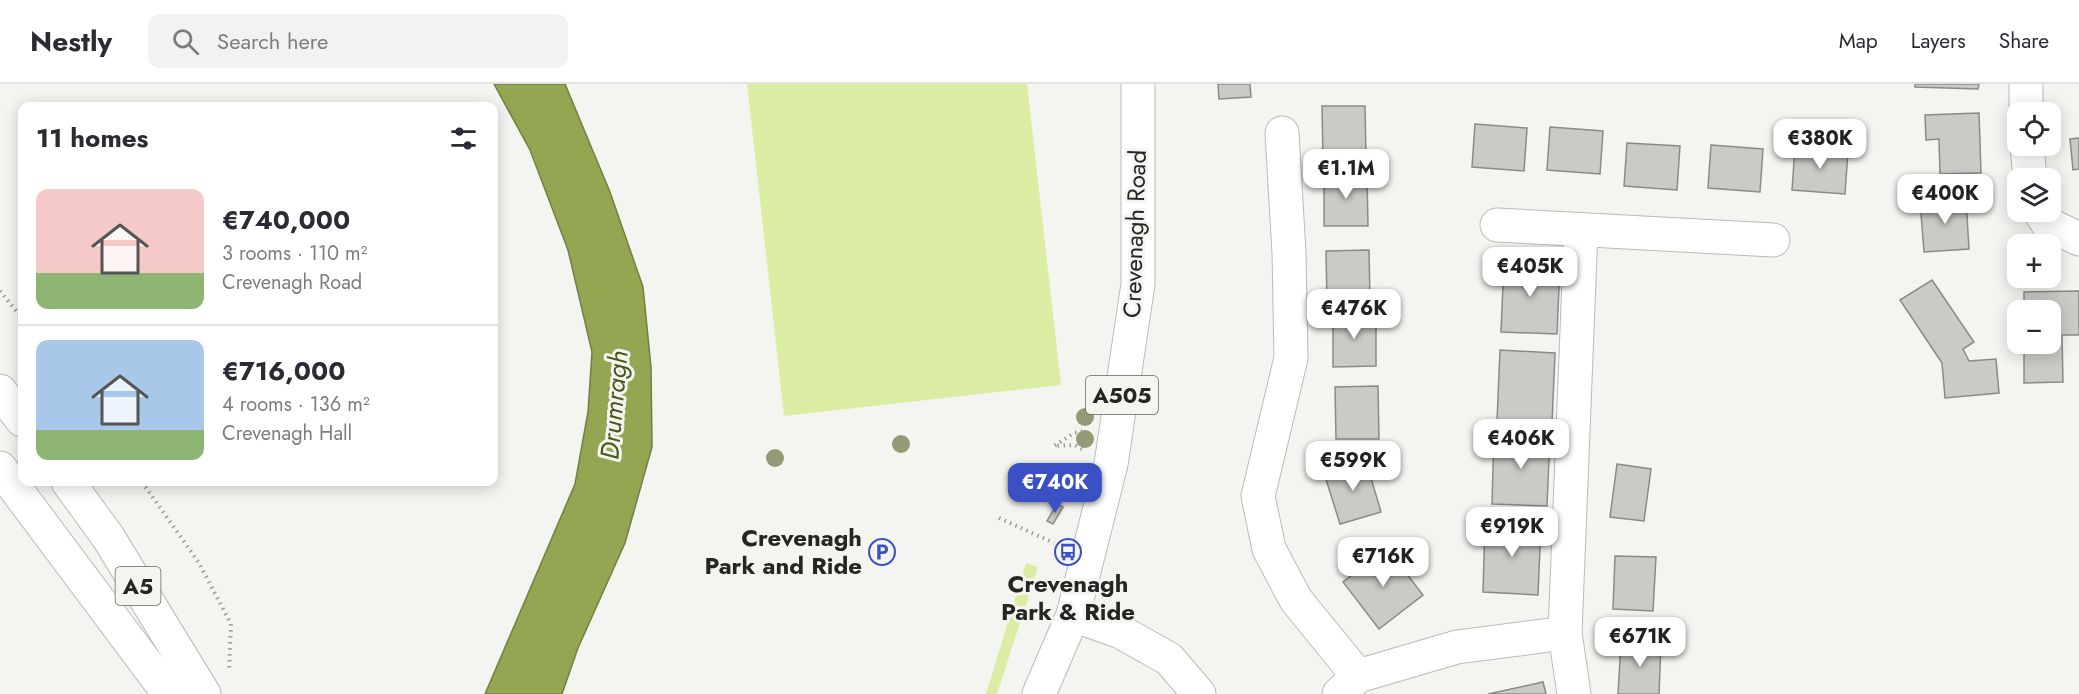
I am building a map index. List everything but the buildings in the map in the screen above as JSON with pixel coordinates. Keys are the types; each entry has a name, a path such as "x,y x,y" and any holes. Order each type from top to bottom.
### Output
{"main road":[{"name":"Crevenagh Road","path":"1039,694 1073,615 1111,464 1138,284 1138,84"},
{"path":"2026,84 2026,102"},
{"path":"1282,133 1289,253 1291,358 1258,496 1269,549 1296,600 1348,685 1457,647 1565,633"},
{"path":"2047,222 2079,239"},
{"path":"1497,225 1773,240"},
{"path":"1574,694 1565,633 1581,230"},
{"path":"0,391 18,415"},
{"path":"0,468 169,694"},
{"name":"A5","path":"71,486 217,685"},
{"path":"1073,615 1121,632 1169,659 1199,694"}],"path":[{"path":"0,291 18,313"},
{"path":"1089,430 1074,433 1054,446 1075,445 1091,453"},
{"path":"145,486 199,563 231,624 217,685"},
{"path":"999,518 1054,543"}],"shaded area":[{"path":"747,84 1027,84 1061,385 784,416"},
{"path":"1026,563 1038,567 997,694 986,694"}],"water":[{"name":"Drumragh","path":"494,84 565,84 610,192 643,287 651,367 652,447 625,543 578,648 562,694 485,694 575,484 588,412 592,352 568,250 530,150"}],"place":[{"name":"Crevenagh Park and Ride","path":"882,552"},
{"name":"Crevenagh Park & Ride","path":"1068,552"}]}
